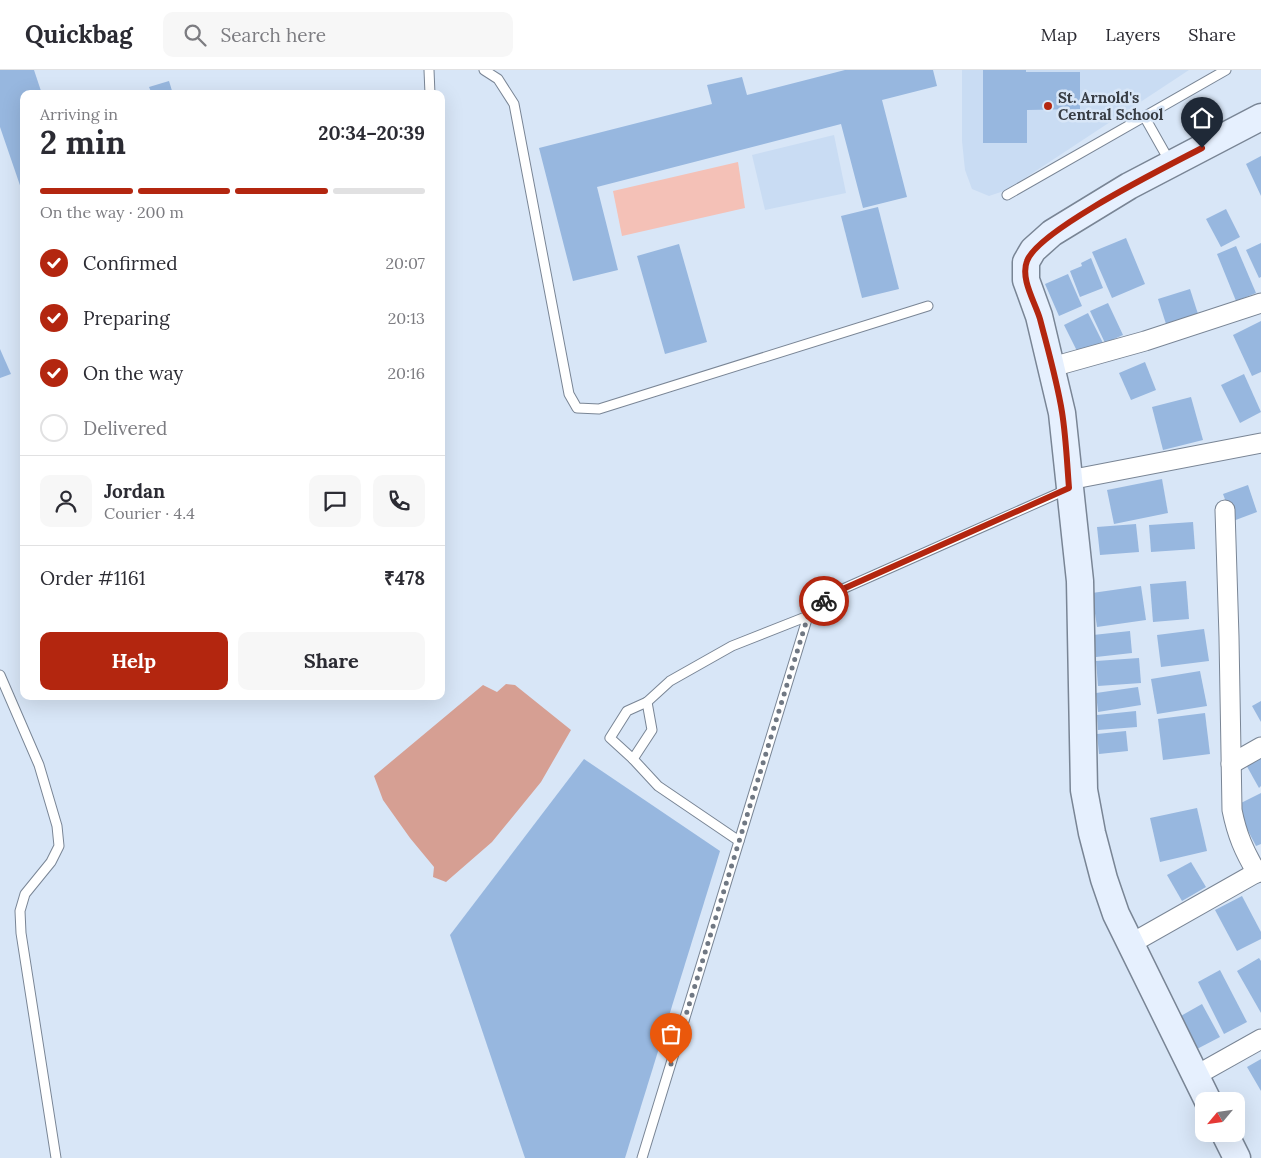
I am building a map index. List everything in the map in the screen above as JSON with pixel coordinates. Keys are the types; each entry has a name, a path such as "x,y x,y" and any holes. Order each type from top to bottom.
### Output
{"street":[{"path":"1203,1092 1132,943 1116,914 1104,879 1092,833 1084,790 1080,581 1062,413 1039,316 1026,280 1026,262 1032,250 1052,234 1130,186 1261,117"},
{"path":"1052,367 1145,341 1261,303"},
{"path":"1069,484 1261,443"},
{"path":"1132,943 1259,872 1242,846 1236,832 1232,810 1225,510"},
{"path":"1231,764 1261,747"},
{"path":"1195,1076 1261,1039"},
{"path":"1229,1142 1237,1158"}],"lane":[{"path":"429,70 430,90"},
{"path":"484,70 498,79 514,104 569,394 577,408 599,409 928,306"},
{"path":"1007,195 1226,70"},
{"path":"1144,116 1171,164"},
{"path":"739,841 658,786 634,759 610,738 627,711 647,702 670,681 732,646 808,616 827,598 845,588 1069,484"},
{"path":"642,1158 808,616"},
{"path":"0,675 39,766 57,826 59,846 52,862 25,894 20,911 21,934 56,1158"},
{"path":"634,759 652,730 647,702"}],"shaded area":[{"name":"St. Arnold's Central School","path":"962,70 1189,70 1007,190 989,196 972,189 965,170 962,141"},
{"path":"834,135 846,193 765,210 752,155"},
{"path":"738,162 745,208 622,236 613,191"},
{"path":"506,684 515,685 571,730 541,782 492,842 446,882 433,877 434,867 410,838 383,800 374,776 483,685 497,692"}],"building":[{"path":"0,70 34,70 41,90 20,90 20,185 0,127"},
{"path":"845,70 933,70 937,86 882,100 907,197 863,208 841,124 597,187 618,270 573,281 539,148 712,104 707,85 742,77 747,95"},
{"path":"983,70 1080,72 1080,109 1027,110 1027,143 983,143"},
{"path":"169,81 172,90 150,90 149,87"},
{"path":"1261,156 1261,196 1246,164"},
{"path":"878,207 899,289 862,298 841,216"},
{"path":"1226,209 1240,237 1221,247 1206,219"},
{"path":"1126,238 1145,284 1112,298 1092,252"},
{"path":"1261,243 1261,277 1259,278 1246,250"},
{"path":"679,244 707,342 665,354 637,256"},
{"path":"1236,246 1256,293 1236,301 1217,254"},
{"path":"1091,258 1103,288 1080,297 1070,271 1082,266 1081,263"},
{"path":"1068,274 1082,306 1059,316 1045,284"},
{"path":"1190,289 1198,314 1166,324 1158,299"},
{"path":"1108,303 1123,335 1105,343 1090,311"},
{"path":"1088,313 1103,343 1079,355 1064,325"},
{"path":"1261,321 1261,372 1252,376 1233,335"},
{"path":"0,349 11,374 0,378"},
{"path":"1145,362 1156,390 1131,400 1119,373"},
{"path":"1244,374 1261,412 1240,423 1221,385"},
{"path":"1191,397 1203,440 1163,450 1152,407"},
{"path":"1162,479 1168,513 1114,524 1107,490"},
{"path":"1248,485 1257,512 1233,521 1223,494"},
{"path":"1193,522 1195,549 1151,552 1149,525"},
{"path":"1136,524 1139,552 1100,555 1097,527"},
{"path":"1186,581 1189,619 1153,622 1150,584"},
{"path":"1141,586 1146,620 1097,627 1092,593"},
{"path":"1204,629 1209,661 1161,667 1157,635"},
{"path":"1130,631 1132,653 1096,657 1093,635"},
{"path":"1139,658 1141,683 1098,686 1096,661"},
{"path":"1200,671 1207,706 1157,714 1151,679"},
{"path":"1138,687 1141,705 1098,712 1096,693"},
{"path":"1261,701 1261,722 1252,706"},
{"path":"1136,711 1137,727 1098,730 1097,715"},
{"path":"1205,713 1210,754 1163,760 1158,719"},
{"path":"1126,731 1128,751 1099,754 1097,734"},
{"path":"1261,755 1261,786 1259,788 1245,763"},
{"path":"584,759 720,851 625,1158 525,1158 450,935"},
{"path":"1261,793 1261,844 1256,846 1235,806"},
{"path":"1197,808 1207,851 1160,862 1150,818"},
{"path":"1191,862 1206,887 1182,901 1167,875"},
{"path":"1242,896 1261,932 1261,939 1237,951 1215,910"},
{"path":"1259,958 1261,961 1261,1013 1237,971"},
{"path":"1220,970 1247,1022 1224,1034 1198,982"},
{"path":"1202,1004 1220,1037 1197,1049 1179,1017"},
{"path":"1261,1059 1261,1091 1247,1067"}],"way so far":[{"path":"671,1064 808,616 824,601"}],"place":[{"name":"St. Arnold's Central School","path":"1048,106"}],"route":[{"path":"824,601 845,588 1069,488 1062,413 1039,316 1026,280 1026,262 1032,250 1052,234 1130,186 1202,148"}]}
